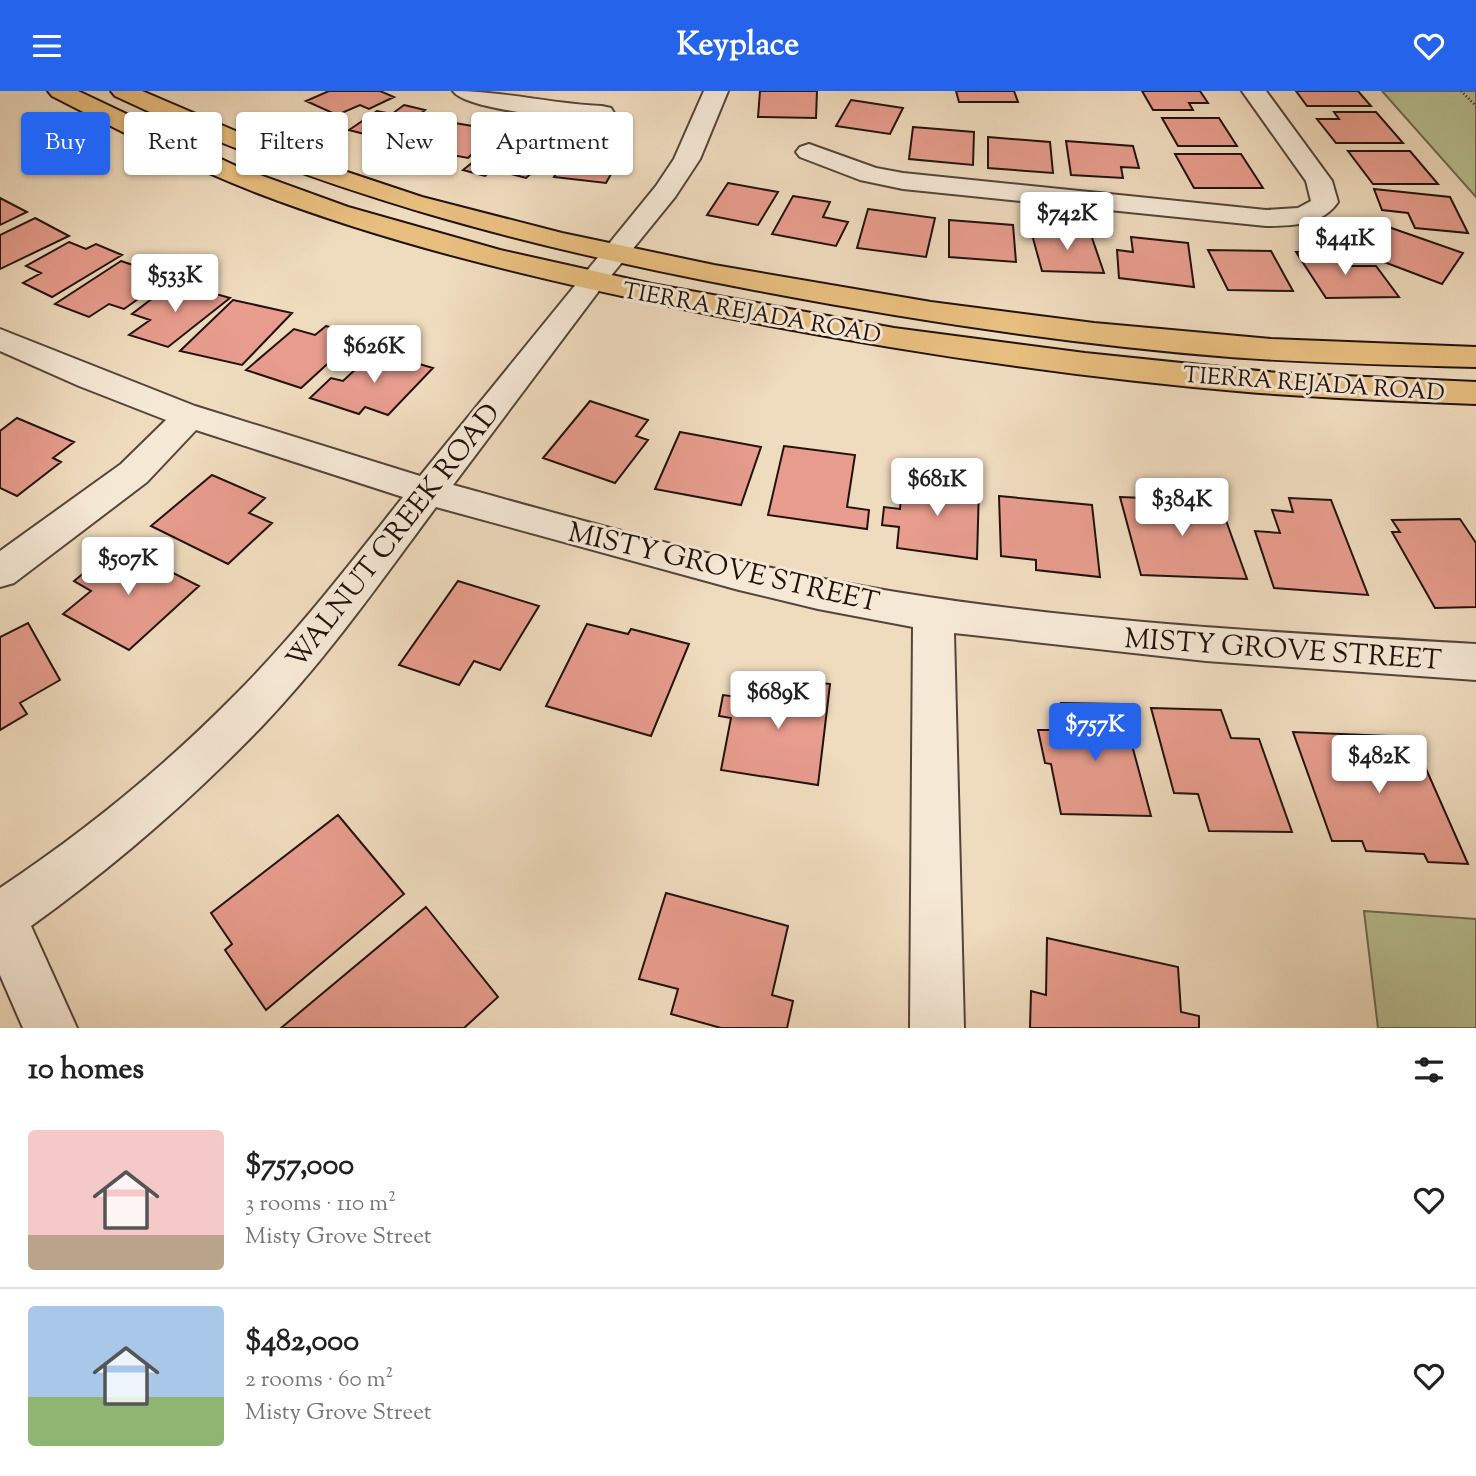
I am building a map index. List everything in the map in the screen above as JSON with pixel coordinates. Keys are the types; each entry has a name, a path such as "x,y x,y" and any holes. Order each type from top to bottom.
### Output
{"main road":[{"name":"TIERRA REJADA ROAD","path":"60,91 162,142 285,194 432,241 602,268 1151,339 1370,354 1476,357"},
{"name":"TIERRA REJADA ROAD","path":"123,91 254,150 311,171 457,217 602,268 820,327 1022,356 1215,379 1476,393"}],"street":[{"path":"465,91 508,105 582,112"},
{"name":"WALNUT CREEK ROAD","path":"0,918 75,866 172,785 250,709 322,628 602,268 666,191 687,159 716,91"},
{"path":"810,152 869,174 903,181 1210,212 1287,218 1307,214 1325,202 1319,181 1254,91"},
{"name":"MISTY GROVE STREET","path":"0,339 106,387 188,417 427,492 707,567 933,614 1195,644 1476,662"},
{"path":"0,572 134,473 188,417"},
{"path":"933,614 937,1028"},
{"path":"0,918 50,1028"}],"path":[{"path":"1461,91 1476,106"}],"green space":[{"path":"1382,91 1476,91 1476,197"},
{"path":"1364,911 1476,919 1476,1028 1378,1028"}],"building":[{"path":"329,91 380,91 394,97 369,109 360,105 344,112 330,112 306,101"},
{"path":"760,91 817,91 816,118 758,117"},
{"path":"956,91 1014,91 1018,102 959,102"},
{"path":"1142,91 1200,91 1208,103 1189,103 1193,110 1153,110"},
{"path":"1296,91 1358,91 1371,106 1307,106"},
{"path":"851,100 903,108 890,134 836,126"},
{"path":"404,105 425,110 423,112 395,112"},
{"path":"1334,112 1376,112 1403,143 1336,143 1317,119 1339,119"},
{"path":"1162,118 1219,118 1237,146 1178,146"},
{"path":"362,121 362,133 349,130"},
{"path":"457,123 471,126 471,155 468,158 457,156"},
{"path":"913,127 974,132 973,165 909,159"},
{"path":"988,137 1050,142 1053,173 988,168"},
{"path":"1066,141 1133,146 1139,168 1121,167 1123,178 1071,175"},
{"path":"1348,151 1410,151 1438,184 1373,184"},
{"path":"1175,154 1241,154 1263,188 1194,188"},
{"path":"471,164 471,172 463,170"},
{"path":"555,175 610,175 606,183 554,177"},
{"path":"728,183 778,192 758,225 707,215"},
{"path":"1374,189 1450,197 1468,233 1415,228 1408,213 1382,210"},
{"path":"793,196 830,202 823,217 848,222 836,246 772,234"},
{"path":"0,198 27,212 0,225"},
{"path":"868,209 935,218 926,257 857,248"},
{"path":"35,218 69,236 0,269 0,235"},
{"path":"949,220 1013,225 1016,262 949,257"},
{"path":"1377,223 1463,253 1442,284 1384,262 1388,257 1358,246"},
{"path":"1031,231 1090,232 1104,273 1042,271"},
{"path":"1131,237 1188,243 1194,287 1119,278 1117,250 1133,252"},
{"path":"69,242 86,249 96,244 122,255 52,297 23,283 41,273 26,266"},
{"path":"1208,250 1271,251 1293,291 1228,290"},
{"path":"1337,251 1347,266 1376,266 1399,297 1326,298 1296,252"},
{"path":"121,261 169,277 124,309 109,304 89,317 55,304"},
{"path":"166,288 187,294 195,288 230,298 168,347 129,335 150,320 132,314"},
{"path":"233,300 292,313 242,365 180,351"},
{"path":"326,326 358,336 301,388 246,370 294,329 315,335"},
{"path":"375,351 433,368 388,415 365,407 359,414 310,398 331,378 343,381"},
{"path":"590,401 648,420 636,436 648,440 615,483 543,458"},
{"path":"17,418 74,442 53,458 61,462 17,496 0,488 0,431"},
{"path":"680,432 761,447 741,505 655,489"},
{"path":"784,446 855,455 847,507 869,510 867,529 768,515"},
{"path":"212,475 265,498 249,513 272,523 228,564 151,526"},
{"path":"903,476 979,486 977,559 897,548 899,527 882,525 884,507 900,509"},
{"path":"999,496 1092,505 1100,577 1036,570 1036,560 1001,556"},
{"path":"1120,497 1219,501 1247,579 1141,575"},
{"path":"1289,498 1331,500 1368,595 1274,588 1255,531 1280,533 1272,510 1293,512"},
{"path":"1460,519 1476,543 1476,607 1435,608 1392,532 1400,532 1392,520"},
{"path":"118,545 199,586 129,650 63,614 91,591 74,581"},
{"path":"458,581 539,606 500,670 474,661 459,685 399,665"},
{"path":"28,623 60,680 20,703 27,714 0,730 0,637"},
{"path":"587,624 628,634 631,629 689,644 651,736 546,706"},
{"path":"765,675 830,684 818,785 721,770 731,718 719,716 723,695 761,700"},
{"path":"1061,703 1121,704 1151,816 1061,814 1051,764 1045,763 1038,730 1067,730"},
{"path":"1151,708 1221,710 1231,738 1259,739 1292,832 1209,831 1198,794 1174,793"},
{"path":"1293,732 1412,737 1468,864 1428,862 1424,854 1366,851 1362,841 1332,841"},
{"path":"338,815 404,894 266,1010 225,950 232,944 211,913"},
{"path":"666,893 788,926 772,995 793,1001 787,1028 721,1028 671,1014 678,989 639,979"},
{"path":"426,907 498,997 464,1028 281,1028"},
{"path":"1047,938 1178,967 1181,1012 1199,1016 1199,1028 1030,1028 1031,991 1046,995"}]}
